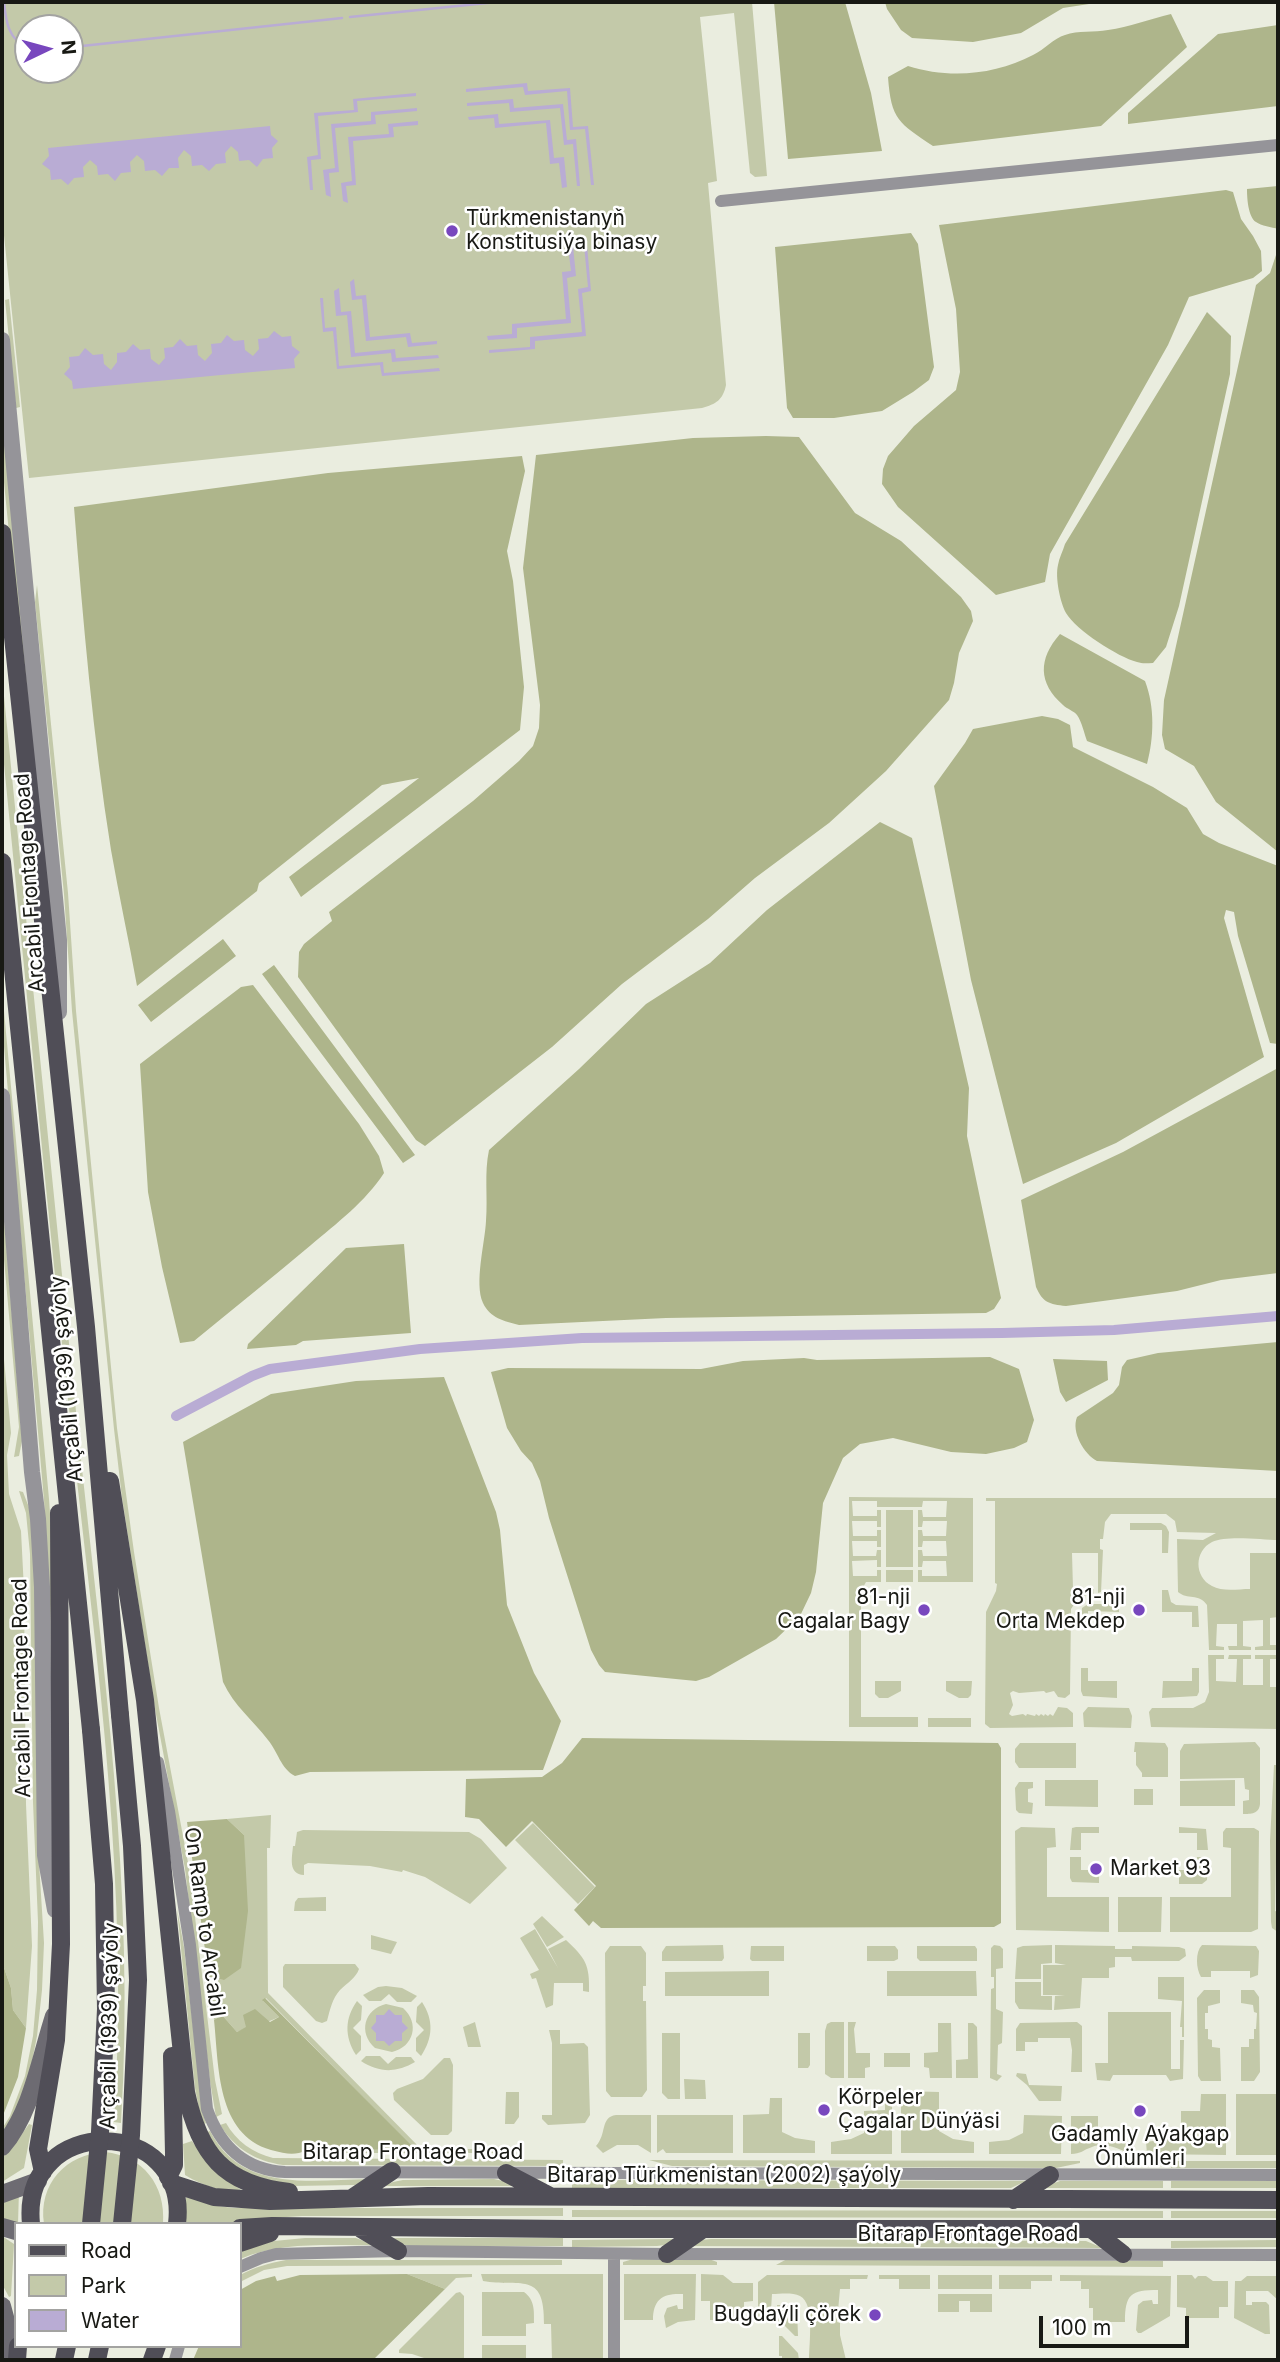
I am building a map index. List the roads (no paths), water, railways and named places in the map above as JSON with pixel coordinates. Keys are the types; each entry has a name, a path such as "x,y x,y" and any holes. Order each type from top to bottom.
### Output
{"main road":[{"name":"Arçabil (1939) şaýoly","path":"2,533 86,1327 132,1846 138,1980 131,2135 122,2222"},
{"name":"Arçabil (1939) şaýoly","path":"2,862 91,1730 104,1884 106,2009 100,2132 91,2222"},
{"path":"86,1327 145,1700 186,2092 193,2123 210,2153 237,2178 272,2190 354,2198 392,2171"},
{"path":"40,2177 38,2148 56,2040 60,1996 61,1640 57,1394"},
{"path":"170,2180 174,2165 171,1938"},
{"path":"2,2147 31,2092 60,1996"},
{"path":"31,2222 30,2207 40,2177 57,2156 76,2145 96,2140 118,2141 138,2148 155,2160 170,2180 177,2202 177,2222"},
{"path":"506,2173 553,2198"},
{"path":"1013,2200 1050,2175"},
{"path":"2,2194 40,2177"},
{"name":"Bitarap Türkmenistan (2002) şaýoly","path":"170,2180 214,2197 242,2200 428,2196 1278,2200"},
{"path":"242,2242 271,2233 326,2227"},
{"path":"358,2227 398,2251"},
{"path":"242,2228 1278,2229"},
{"path":"667,2254 703,2229"},
{"path":"1091,2230 1123,2255"},
{"path":"2,2306 15,2360"}],"street":[{"path":"721,201 1278,145"},
{"name":"Arcabil Frontage Road","path":"2,340 59,940 60,1088"},
{"name":"Arcabil Frontage Road","path":"2,1096 40,1546 46,1855 61,1944"},
{"name":"On Ramp to Arcabil","path":"145,1700 173,1838 190,1945 207,2109 212,2124 226,2146"},
{"name":"Bitarap Frontage Road","path":"226,2146 243,2160 273,2171 1278,2175"},
{"name":"Bitarap Frontage Road","path":"242,2266 276,2254 398,2251 1278,2255"},
{"path":"614,2253 614,2360"}],"water":[{"path":"527,83 528,91 570,88 573,127 588,126 594,185 591,185 585,129 570,130 567,91 525,95 523,87 466,92 466,89"},
{"path":"416,93 416,96 357,101 358,112 318,116 321,159 311,160 313,190 310,190 307,157 318,155 314,113 354,110 353,99"},
{"path":"513,99 514,108 563,104 567,140 576,139 580,186 577,186 573,144 564,145 560,108 510,112 509,103 467,106 467,103"},
{"path":"417,108 417,111 375,115 376,124 335,128 339,172 329,173 331,197 326,195 323,170 335,168 331,124 371,121 371,112"},
{"path":"498,114 499,124 550,120 554,158 564,157 567,187 562,188 559,163 550,164 546,123 495,128 494,118 469,120 468,117"},
{"path":"418,121 418,125 393,127 394,137 353,141 356,185 346,186 348,203 343,201 341,183 352,181 348,137 389,134 388,124"},
{"path":"270,126 271,135 278,141 272,148 273,158 263,159 257,167 249,160 239,161 238,152 231,146 225,153 226,163 216,164 209,171 202,165 192,166 191,156 184,150 178,158 179,168 169,168 162,176 155,170 145,171 144,161 137,155 130,162 131,172 121,173 115,181 108,174 98,175 97,166 90,160 83,167 84,177 74,178 68,185 61,179 51,180 50,170 42,164 49,156 48,148"},
{"path":"584,245 587,245 591,291 582,293 586,336 535,341 535,349 489,353 489,350 530,347 530,337 582,332 578,289 588,287"},
{"path":"573,246 576,276 567,278 571,323 517,328 517,338 488,340 487,336 512,334 512,324 566,319 562,272 571,271 568,247"},
{"path":"354,279 356,296 366,295 370,337 410,333 412,343 437,341 437,344 408,347 406,337 366,341 362,299 352,300 350,282"},
{"path":"339,288 341,312 351,311 355,353 395,349 396,358 438,355 439,358 392,362 391,353 351,357 347,315 336,316 334,291"},
{"path":"320,298 323,298 325,328 336,327 339,366 383,362 384,373 439,368 440,371 382,376 380,365 337,369 333,331 323,332"},
{"path":"274,331 282,337 291,336 292,346 300,352 294,359 295,368 73,389 72,381 64,374 70,367 69,357 79,356 85,348 93,355 103,354 104,364 111,370 117,362 117,353 126,352 133,344 140,350 150,349 151,359 159,365 165,358 164,348 173,347 180,339 187,346 197,345 198,355 205,361 212,353 211,344 221,343 227,335 234,341 244,340 245,350 253,356 259,349 258,339 268,338"},
{"path":"389,2009 395,2015 402,2015 402,2022 408,2028 402,2033 402,2041 395,2041 389,2046 384,2041 376,2041 376,2033 371,2028 376,2022 376,2015 384,2015"}],"waterway":[{"path":"4,2 7,23 14,38"},
{"path":"350,17 497,2"},
{"path":"84,46 342,18"},
{"path":"176,1416 270,1369 420,1349 582,1338 1114,1330 1278,1316"}],"place":[{"name":"Türkmenistanyň Konstitusiýa binasy","path":"452,231"},
{"name":"81-nji Cagalar Bagy","path":"924,1610"},
{"name":"81-nji Orta Mekdep","path":"1139,1610"},
{"name":"Market 93","path":"1096,1869"},
{"name":"Körpeler Çagalar Dünýäsi","path":"824,2110"},
{"name":"Gadamly Aýakgap Önümleri","path":"1140,2111"},
{"name":"Bugdaýli çörek","path":"875,2315"}]}
